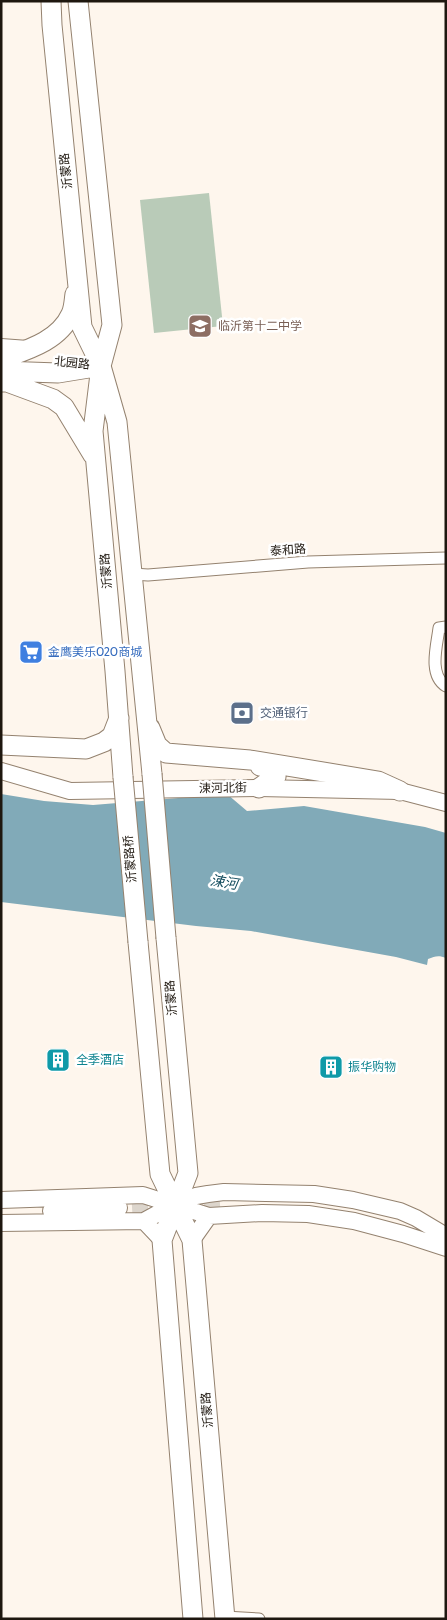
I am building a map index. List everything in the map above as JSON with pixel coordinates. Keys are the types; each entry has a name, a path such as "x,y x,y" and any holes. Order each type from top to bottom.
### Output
{"main road":[{"name":"沂蒙路","path":"52,1 52,25 82,327 102,366 117,422 152,774 188,1173 162,1240 193,1619"},
{"name":"沂蒙路","path":"78,1 112,326 102,366 93,431 123,777"},
{"path":"2,358 30,349 46,341 63,326 71,313 77,283"},
{"path":"1,347 30,349"},
{"name":"北园路","path":"2,358 58,360 102,366"},
{"name":"北园路","path":"1,371 58,373 102,366"},
{"path":"1,382 7,382 53,399 64,407 96,461"},
{"path":"1,745 86,749 104,742 112,736 119,717"},
{"path":"147,722 157,745 166,753 250,760 378,781 400,791"},
{"path":"1,750 106,754 123,777"},
{"path":"152,774 166,761 175,760 274,768 276,776 259,788"},
{"name":"涑河北街","path":"1,771 70,791 259,788 400,791 446,803"},
{"name":"沂蒙路桥","path":"123,777 138,942"},
{"name":"沂蒙路","path":"138,942 160,1174 192,1240 225,1618"},
{"path":"188,1173 214,1198"},
{"path":"214,1198 224,1192 314,1194 353,1200 400,1211 446,1236"},
{"path":"1,1200 143,1195 210,1216 308,1214 354,1221 446,1248"},
{"path":"1,1223 144,1221 175,1204 196,1196 351,1210 406,1225 446,1242"},
{"path":"1,1212 132,1207"},
{"path":"192,1240 210,1216"},
{"path":"144,1221 162,1240"}],"street":[{"name":"泰和路","path":"133,574 148,575 308,562 446,558"},
{"path":"446,627 439,628 435,672 446,686"},
{"path":"225,1618 259,1619"}],"green space":[{"path":"209,193 223,326 154,333 140,200"}],"water":[{"name":"涑河","path":"1,794 44,801 93,805 227,794 247,811 304,806 425,827 446,833 446,958 439,956 430,958 427,965 396,957 251,931 1,902"}],"tunnel":[{"path":"132,1207 220,1202"}],"place":[{"name":"临沂第十二中学","path":"200,326"},
{"name":"金鹰美乐O2O商城","path":"31,652"},
{"name":"交通银行","path":"242,713"},
{"name":"全季酒店","path":"58,1060"},
{"name":"振华购物","path":"331,1067"}]}
